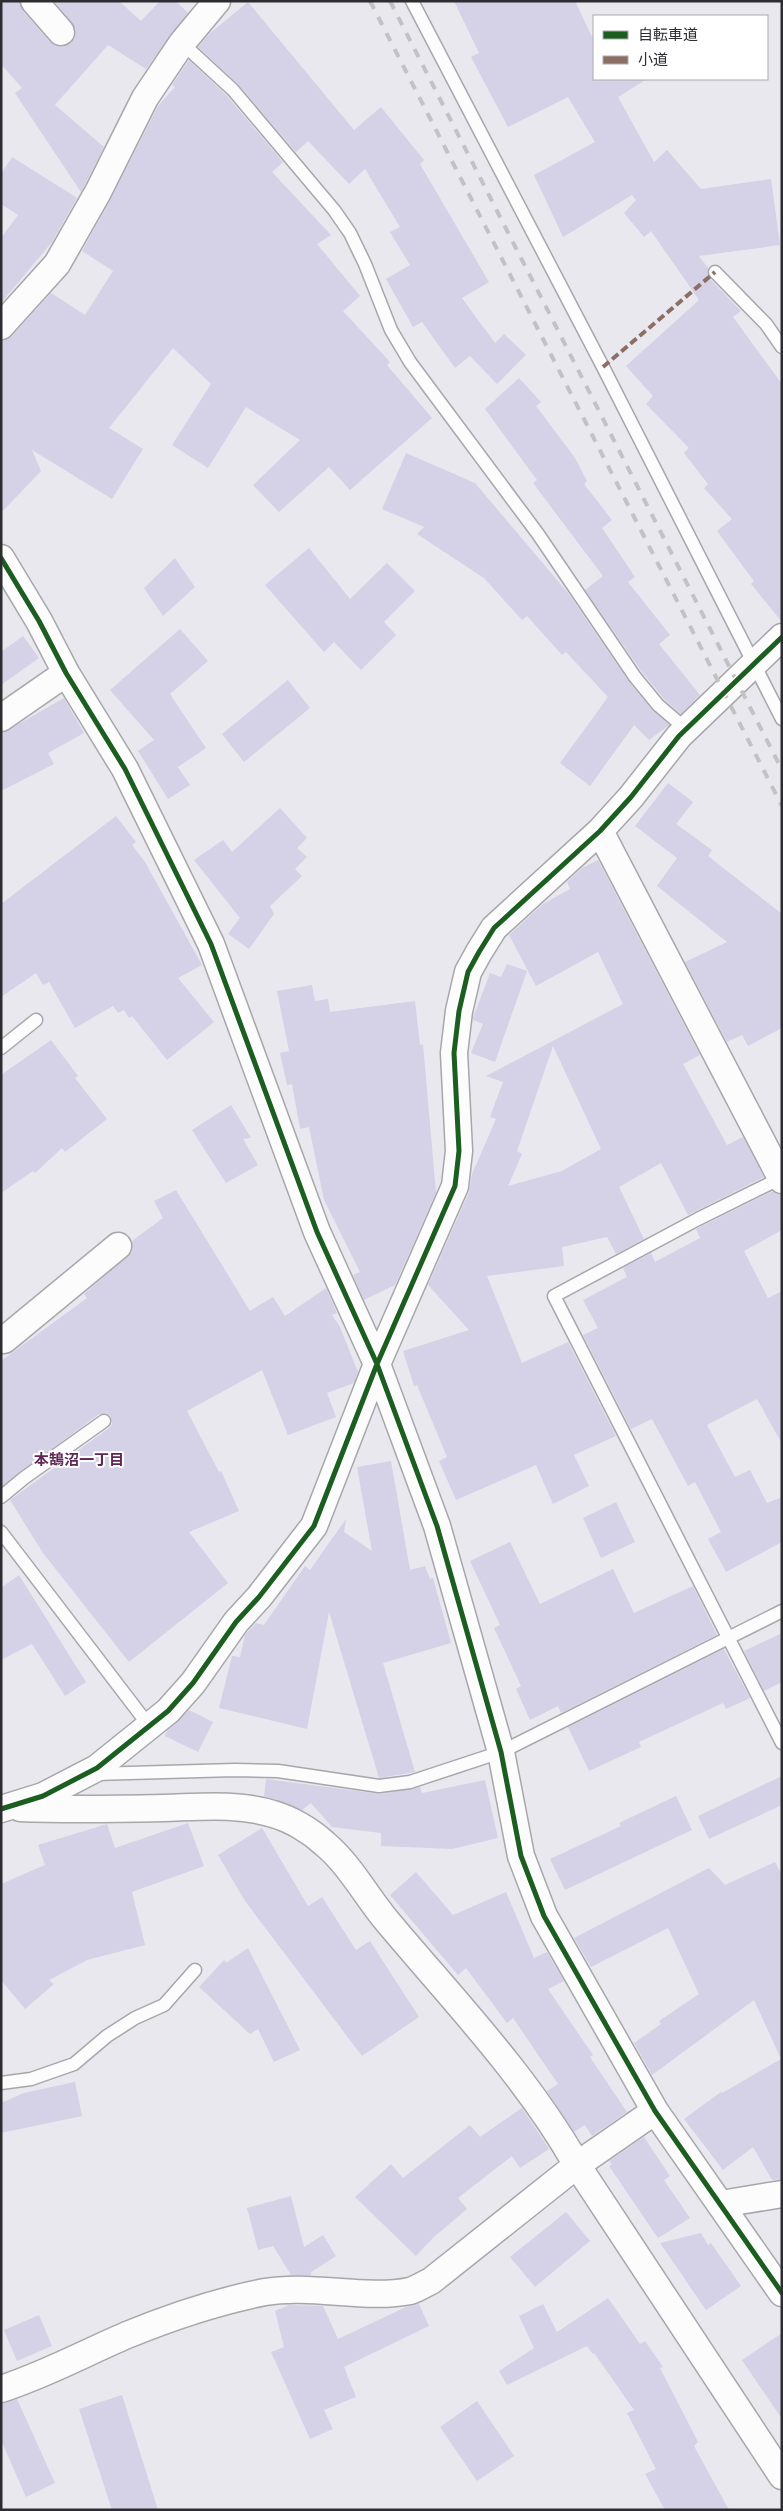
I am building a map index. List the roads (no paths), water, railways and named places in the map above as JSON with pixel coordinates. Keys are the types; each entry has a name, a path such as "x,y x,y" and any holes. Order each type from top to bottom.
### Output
{"street":[{"path":"34,1 61,32"},
{"path":"1,326 57,264 98,192 145,98 182,43 217,1"},
{"path":"1,558 39,621 66,673 125,769 210,944 317,1232 377,1364 437,1526 501,1752 521,1856 544,1916 655,2111 782,2293"},
{"path":"3,1808 43,1796 97,1768 168,1712 193,1684 236,1622 259,1597 314,1526 377,1364 455,1186 459,1151 454,1053 458,1011 468,972 494,928 600,831 631,797 686,729 752,663 782,637"},
{"path":"1,718 66,673"},
{"path":"600,831 781,1179"},
{"path":"1,1340 4,1340 118,1246"},
{"path":"3,1808 70,1810 250,1808 275,1814 304,1829 325,1843 343,1862 386,1920 497,2048 553,2123 577,2165 782,2476"},
{"path":"1,2389 34,2378 128,2335 218,2303 267,2292 316,2290 386,2293 411,2290 430,2281 577,2165 655,2111"},
{"path":"721,2204 782,2194"}],"lane":[{"path":"412,1 603,367 782,719"},
{"path":"182,43 233,90 334,210 354,241 391,330 410,362 538,534 636,677 658,705 686,729"},
{"path":"715,272 766,324 782,347"},
{"path":"1,1048 36,1020"},
{"path":"781,1179 698,1219 554,1296 782,1743"},
{"path":"1,1496 104,1421"},
{"path":"1,1532 150,1727"},
{"path":"84,1775 164,1771 278,1771 379,1786 410,1782 501,1752 782,1611"},
{"path":"1,2083 31,2079 74,2064 107,2036 135,2018 164,2005 195,1970"}],"railway":[{"path":"370,1 782,806"},
{"path":"390,1 782,770"}],"district":[{"name":"本鵠沼一丁目","path":"79,1460"}]}
